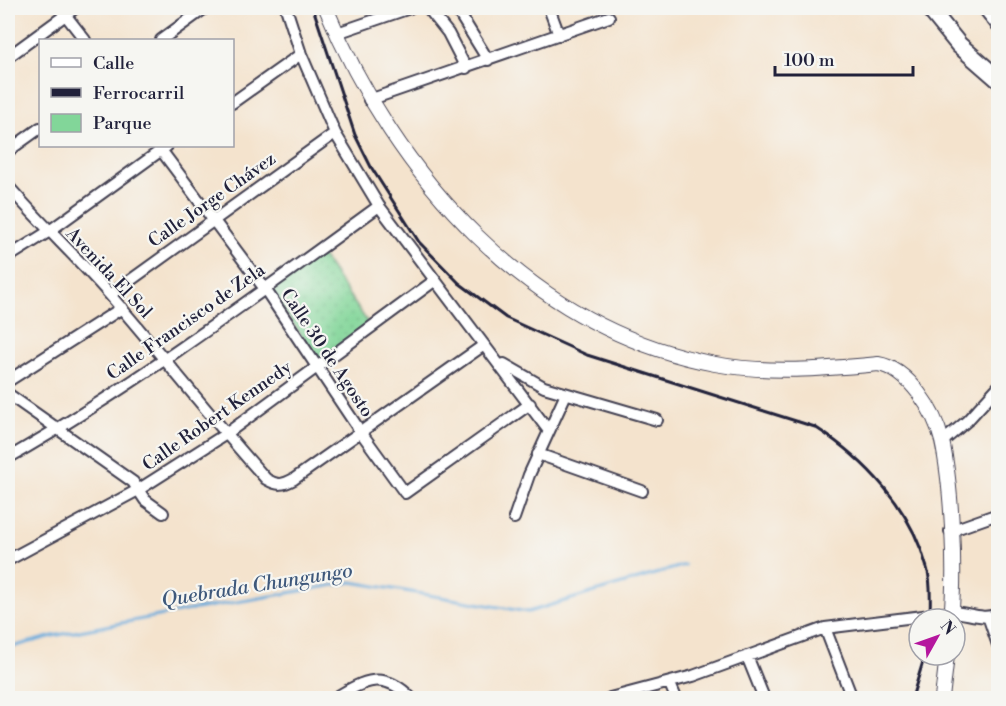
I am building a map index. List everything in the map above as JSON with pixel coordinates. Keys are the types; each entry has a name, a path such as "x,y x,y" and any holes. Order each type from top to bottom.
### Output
{"highway":[{"path":"929,8 959,45 999,79"},
{"path":"987,8 999,22"}],"main road":[{"path":"326,8 369,100 415,166 459,220 541,290 589,321 642,344 715,364 790,371 888,366 907,377 926,406 942,442 950,531 948,607"},
{"path":"942,699 945,667"}],"street":[{"path":"162,39 205,8"},
{"path":"286,8 301,54 335,133 379,206 549,431"},
{"path":"337,33 410,8"},
{"path":"428,8 448,33 466,68"},
{"path":"456,8 488,60"},
{"path":"549,8 559,35"},
{"path":"8,57 67,10 84,39"},
{"path":"369,100 609,17"},
{"path":"234,102 301,54"},
{"path":"8,151 39,129"},
{"name":"Calle Jorge Chávez","path":"110,295 335,133"},
{"path":"8,257 48,232 162,147"},
{"name":"Calle 30 de Agosto","path":"162,147 265,289 316,367 405,493 530,404"},
{"name":"Avenida El Sol","path":"8,186 48,232 122,308 226,434 267,479 283,485 360,431"},
{"name":"Calle Francisco de Zela","path":"8,458 58,430 165,358 379,206"},
{"name":"Calle Robert Kennedy","path":"8,560 138,490 226,434 434,281"},
{"path":"8,381 122,308"},
{"path":"484,345 515,373 544,387 657,420"},
{"path":"360,431 484,345"},
{"path":"942,442 997,392"},
{"path":"8,394 133,482 138,490 163,513"},
{"path":"514,518 538,454 566,394"},
{"path":"538,454 642,491"},
{"path":"950,531 999,514"},
{"path":"967,616 994,617 999,645"},
{"path":"610,699 670,684 825,628 907,618"},
{"path":"825,628 852,699"},
{"path":"747,656 764,699"},
{"path":"335,699 352,688 372,681 386,680 398,686 411,699"},
{"path":"670,684 675,699"}],"green space":[{"path":"320,253 369,324 319,360 268,289"}],"waterway":[{"name":"Quebrada Chungungo","path":"8,648 53,636 352,582 528,612 685,565"}],"railway":[{"path":"313,8 355,135 371,167 419,242 459,283 506,318 587,355 815,427 834,440 869,470 884,487 910,525 929,574 930,607"},
{"path":"912,698 921,667"}]}
